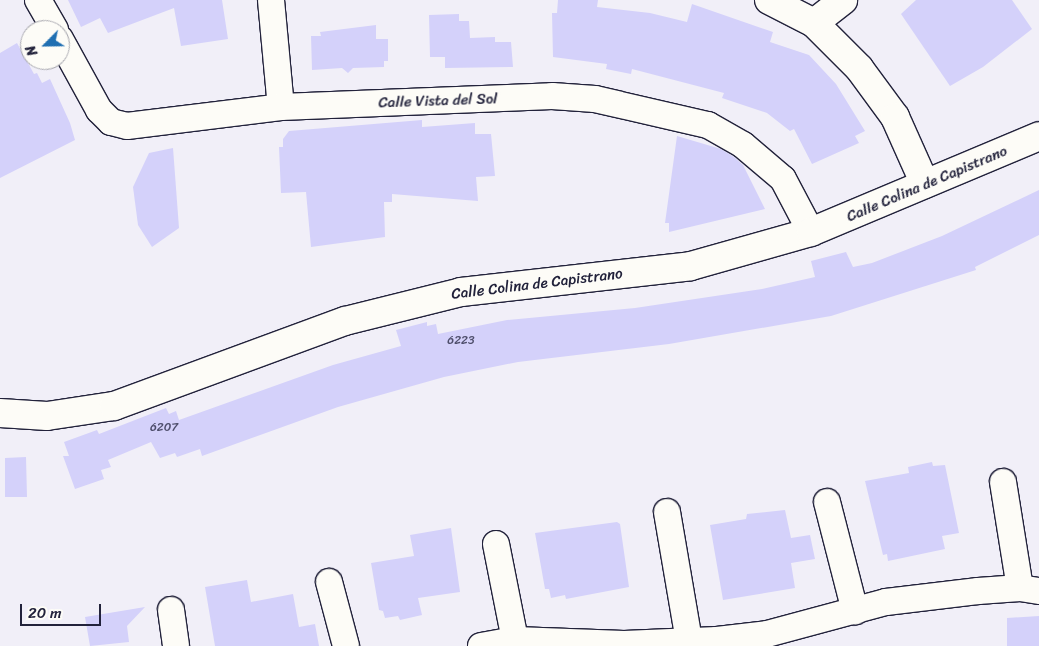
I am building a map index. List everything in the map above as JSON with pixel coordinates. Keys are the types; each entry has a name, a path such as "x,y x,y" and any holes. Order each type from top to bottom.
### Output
{"main road":[{"path":"769,0 814,23 859,68 894,117 925,184"},
{"path":"814,23 843,0"},
{"name":"Calle Colina de Capistrano","path":"0,413 47,416 114,406 345,320 460,292 691,266 811,232 1039,136"}],"street":[{"path":"38,0 49,20"},
{"path":"271,0 281,107"},
{"name":"Calle Vista del Sol","path":"70,57 99,110 111,122 128,126 281,107 552,96 595,99 699,123 743,145 783,179 811,232"},
{"path":"481,646 515,640 624,644 688,641 766,634 886,602 1030,589 1003,482"},
{"path":"827,502 855,611"},
{"path":"667,512 688,641"},
{"path":"496,544 515,640"},
{"path":"329,582 346,646"},
{"path":"171,610 176,646"}],"building":[{"path":"68,0 222,0 228,39 181,46 174,8 108,33 100,18 81,27"},
{"path":"558,0 598,0 597,7 650,13 687,22 692,4 773,32 770,42 809,55 836,84 865,131 855,136 859,143 812,164 794,129 790,131 767,113 722,98 724,93 632,69 631,74 606,69 607,64 553,57 552,13 557,13"},
{"path":"916,0 1012,0 1032,29 983,67 950,86 901,14"},
{"path":"459,14 459,21 469,21 470,38 495,37 495,42 511,42 513,67 445,68 445,57 430,57 429,15"},
{"path":"376,25 376,39 388,39 388,61 384,61 384,67 353,68 348,73 342,68 312,70 311,36 321,36 320,32"},
{"path":"17,43 20,48 20,70 32,70 34,74 37,73 42,83 50,79 70,123 75,140 0,178 0,53"},
{"path":"422,120 422,127 475,123 475,134 491,134 495,176 476,177 478,201 392,194 392,202 384,202 385,237 311,247 306,192 281,193 279,147 283,147 283,139 289,131"},
{"path":"677,136 721,149 734,157 743,165 765,209 669,232 669,223 665,223"},
{"path":"173,148 179,228 152,247 138,225 133,187 149,153"},
{"path":"1039,190 1039,235 975,267 976,270 831,316 669,344 518,362 444,377 338,407 202,456 200,449 177,457 175,453 160,458 151,442 108,460 111,467 101,470 104,479 75,489 63,456 69,456 64,442 97,430 99,434 166,408 169,414 176,411 179,420 333,365 401,346 396,330 427,322 427,326 436,324 438,334 507,320 635,308 762,289 815,277 811,261 846,252 853,267 872,263 942,236"},
{"path":"26,457 27,497 5,497 5,458"},
{"path":"932,462 933,466 945,465 959,533 942,536 945,549 888,561 887,554 883,555 865,481 909,473 908,467"},
{"path":"785,510 791,538 810,535 815,559 791,563 795,588 723,600 710,525 746,519 747,514"},
{"path":"617,522 620,524 629,587 566,599 565,595 551,598 549,589 545,589 535,533"},
{"path":"451,528 460,592 418,598 422,615 400,620 398,616 385,618 383,611 379,610 371,563 414,556 410,535"},
{"path":"247,580 251,602 293,594 299,627 315,624 319,646 215,646 205,587"},
{"path":"145,607 127,626 129,642 90,646 85,617"},
{"path":"1039,616 1039,646 1007,646 1007,618"}]}
